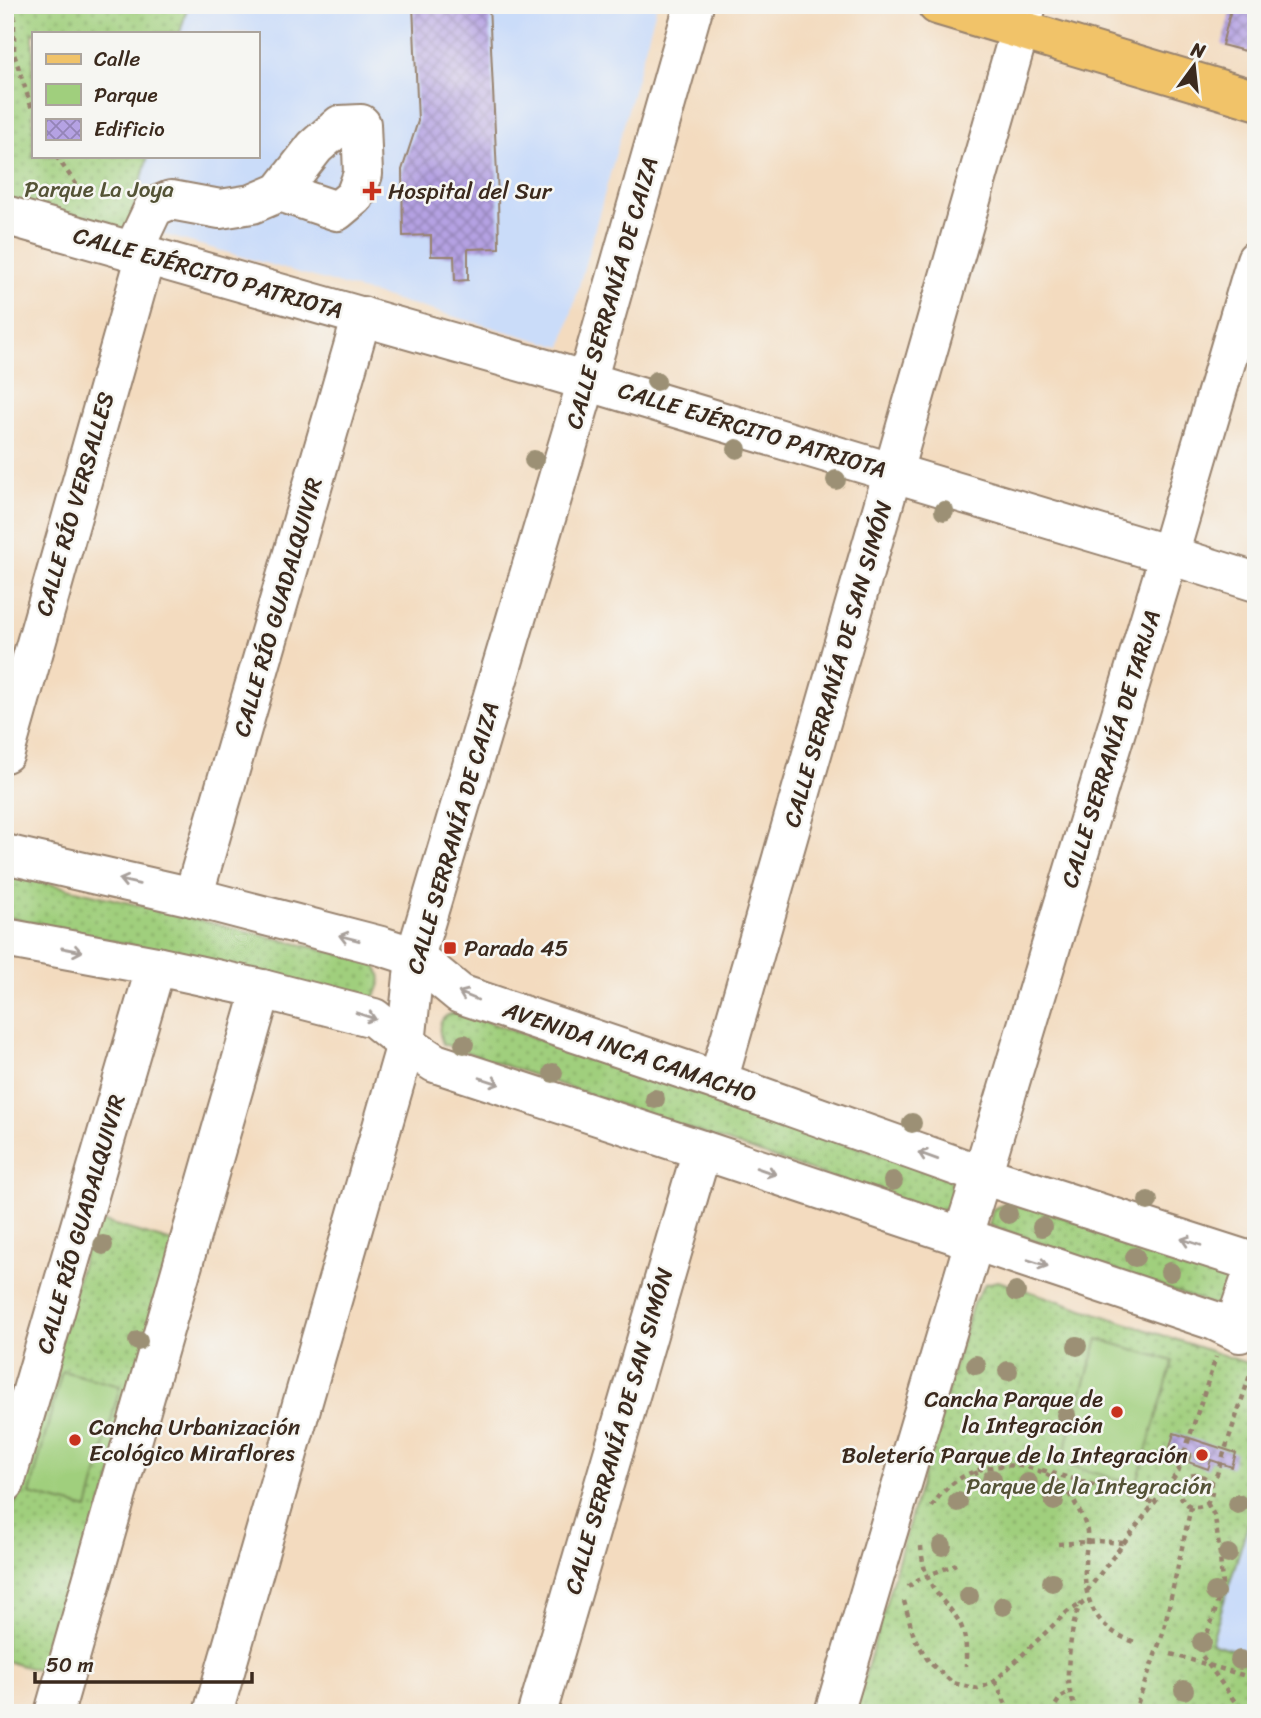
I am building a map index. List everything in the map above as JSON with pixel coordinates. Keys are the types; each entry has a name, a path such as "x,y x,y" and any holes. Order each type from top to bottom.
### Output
{"main road":[{"path":"937,5 1024,17 1256,100"}],"street":[{"name":"CALLE SERRANÍA DE CAIZA","path":"213,1713 406,1044 415,957 587,381 694,5"},
{"name":"CALLE SERRANÍA DE SAN SIMÓN","path":"718,1081 1024,17"},
{"name":"CALLE RÍO VERSALLES","path":"5,753 139,253 154,207 172,200 220,209 252,204 280,192"},
{"name":"CALLE EJÉRCITO PATRIOTA","path":"5,215 587,381 1256,582"},
{"name":"CALLE SERRANÍA DE TARIJA","path":"834,1713 968,1240 982,1175 1256,260"},
{"name":"CALLE RÍO GUADALQUIVIR","path":"193,897 362,316"},
{"name":"AVENIDA INCA CAMACHO","path":"5,854 193,897 415,957 460,995 718,1081 982,1175 1256,1264"},
{"path":"5,938 156,966 262,989 374,1018 435,1063 968,1240 1246,1328 1256,1264"},
{"name":"CALLE RÍO GUADALQUIVIR","path":"5,1483 156,966"},
{"path":"54,1713 262,989"},
{"name":"CALLE SERRANÍA DE SAN SIMÓN","path":"537,1713 702,1150"}],"path":[{"path":"14,5 14,54 32,110"},
{"path":"65,5 77,11 86,11 98,5"},
{"path":"57,158 81,191"},
{"path":"1086,1592 1178,1472 1246,1328"},
{"path":"1210,1484 1217,1474 1246,1328"},
{"path":"929,1513 942,1492 955,1481 988,1467 1011,1465 1032,1467 1155,1503"},
{"path":"1032,1467 1059,1481 1073,1500 1087,1531 1084,1567 1086,1592 1101,1623 1112,1633 1135,1642"},
{"path":"975,1471 985,1496"},
{"path":"1192,1475 1202,1476 1210,1484 1212,1493 1207,1503 1197,1508 1182,1501 1180,1485 1183,1480 1192,1475"},
{"path":"1171,1482 1180,1485"},
{"path":"1207,1503 1215,1517 1222,1585 1200,1653 1242,1713"},
{"path":"1134,1713 1163,1633 1191,1507"},
{"path":"923,1534 922,1563 937,1593 954,1612 962,1628 966,1642 967,1667"},
{"path":"1058,1544 1098,1541 1123,1544"},
{"path":"956,1564 909,1584 904,1604 914,1637 929,1662 953,1683 978,1689 995,1681 1067,1612 1089,1600"},
{"path":"1077,1713 1068,1682 1076,1618 1081,1604"},
{"path":"1171,1654 1256,1679"},
{"path":"995,1681 1010,1713"},
{"path":"1050,1713 1061,1697 1070,1692"}],"shaded area":[{"name":"Hospital del Sur","path":"188,5 657,5 562,347 130,225 147,158 259,158 259,32 180,32"},
{"path":"1256,1498 1256,1657 1211,1644"}],"green space":[{"name":"Parque La Joya","path":"5,5 188,5 180,32 32,32 32,158 147,158 127,233 5,198"},
{"path":"5,873 373,962 381,979 379,986 375,996 363,999 5,916"},
{"path":"458,1012 949,1178 955,1190 954,1199 937,1214 443,1044 441,1022 452,1013"},
{"path":"1012,1200 1232,1274 1237,1281 1221,1308 989,1225 993,1209"},
{"path":"94,1219 179,1244 55,1675 5,1661 5,1538"},
{"name":"Parque de la Integración","path":"998,1281 1256,1366 1256,1498 1211,1643 1256,1657 1256,1713 854,1713 973,1303 985,1284"},
{"name":"Cancha Parque de la Integración","path":"1098,1339 1173,1361 1136,1485 1061,1463"},
{"name":"Cancha Urbanización Ecológico Miraflores","path":"62,1371 120,1386 88,1509 30,1494"}],"building":[{"path":"413,5 489,5 499,248 468,249 468,280 455,281 454,256 431,256 431,235 403,236 402,170 418,121"},
{"path":"1232,5 1256,5 1256,54 1222,45"},
{"path":"1174,1433 1236,1453 1232,1467 1211,1460 1208,1469 1188,1462 1191,1454 1170,1447"}],"place":[{"name":"Hospital del Sur","path":"372,191"},
{"name":"Parada 45","path":"450,948"},
{"name":"Cancha Parque de la Integración","path":"1117,1412"},
{"name":"Cancha Urbanización Ecológico Miraflores","path":"75,1440"},
{"name":"Boletería Parque de la Integración","path":"1202,1455"}]}
